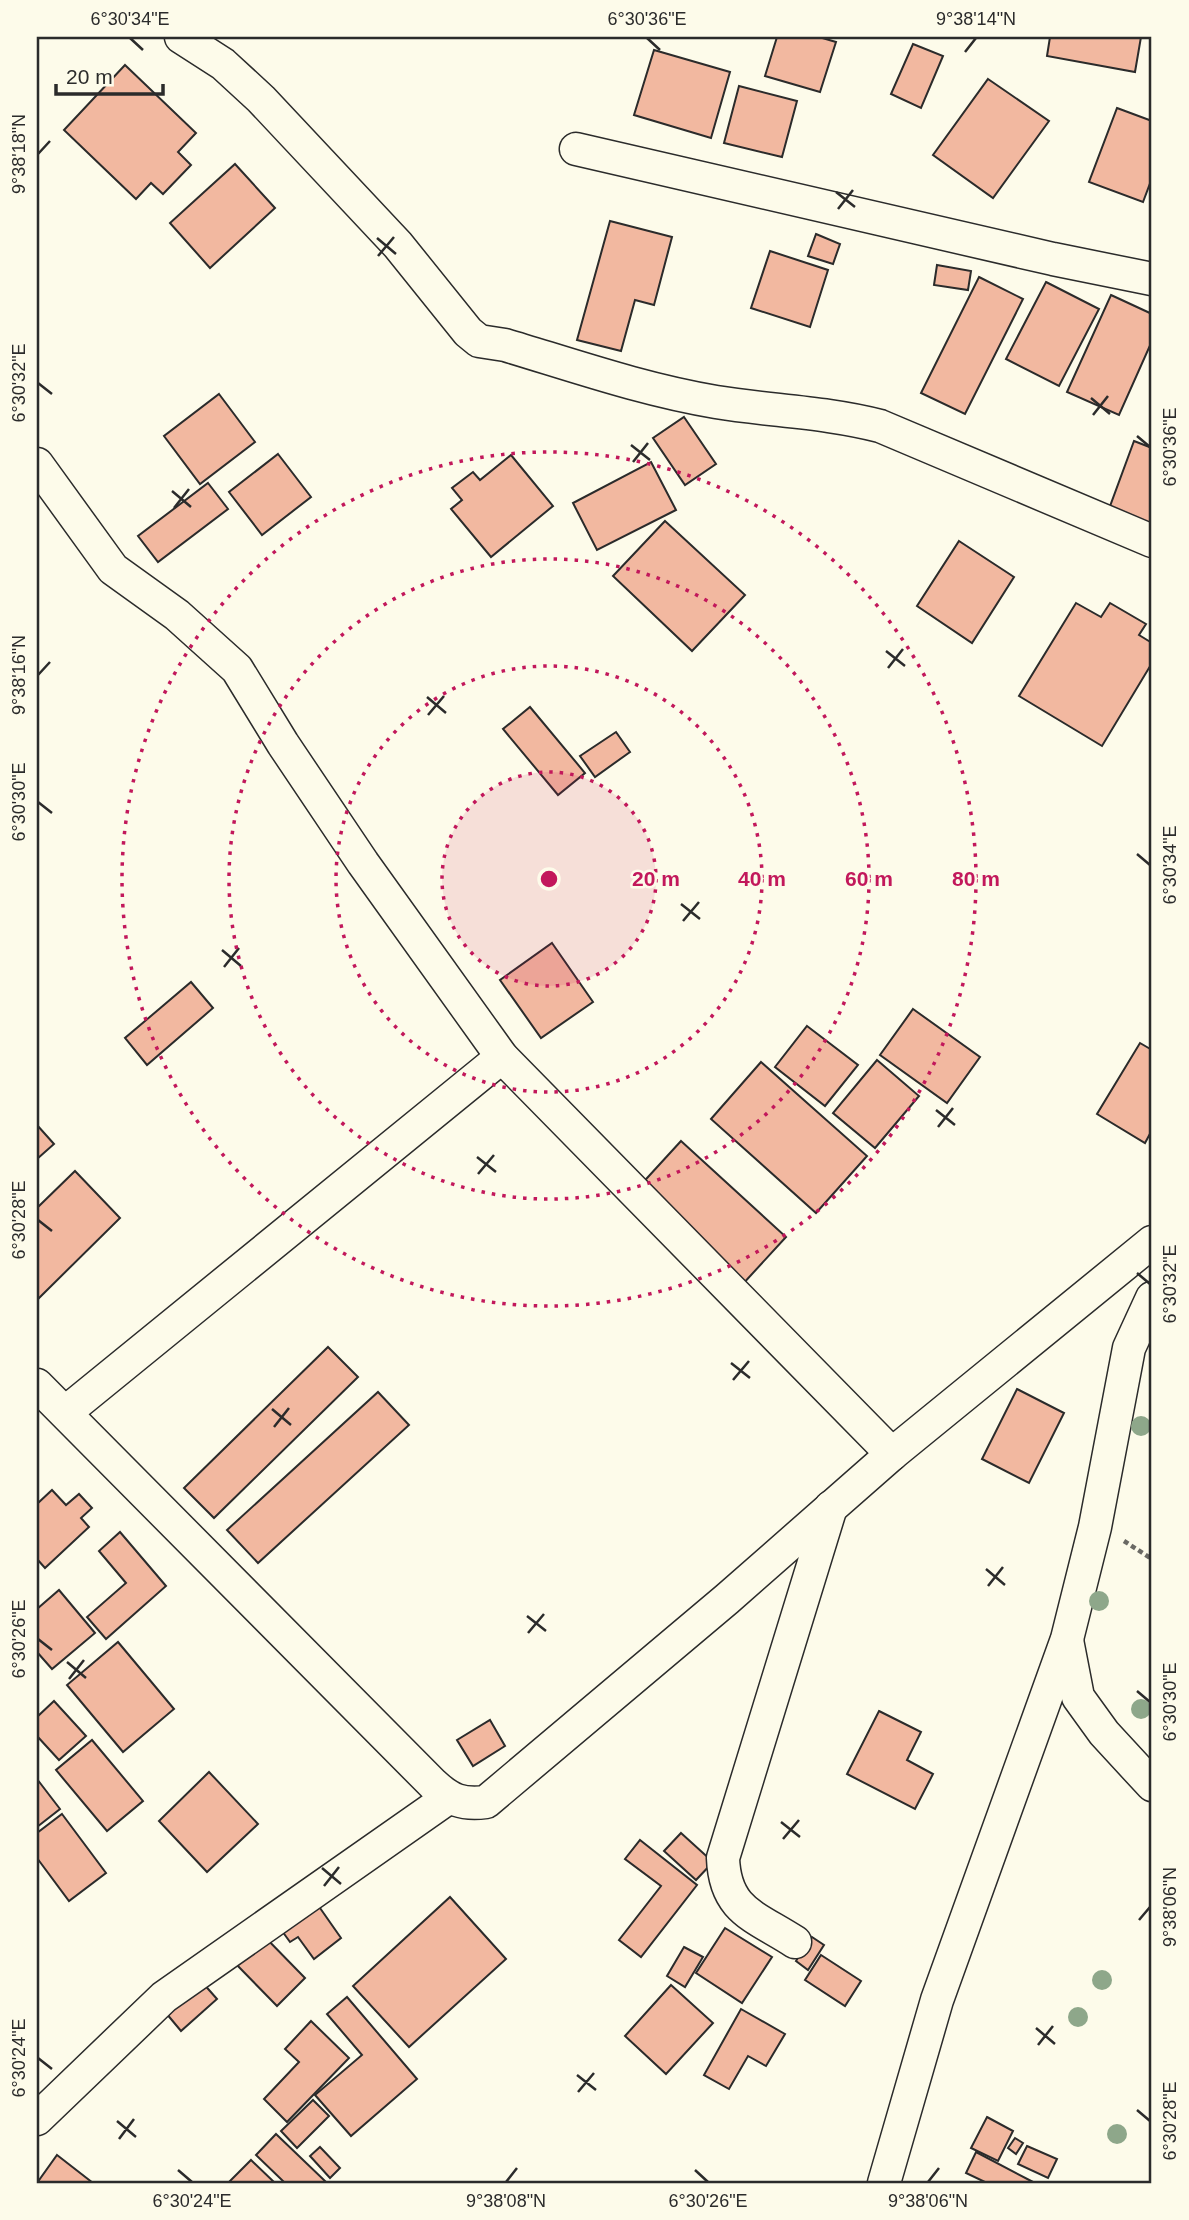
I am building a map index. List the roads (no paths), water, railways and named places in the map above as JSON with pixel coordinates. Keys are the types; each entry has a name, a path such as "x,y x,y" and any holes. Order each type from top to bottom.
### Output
{"street":[{"path":"181,37 223,64 261,99 398,245 468,332 479,341 505,345 657,391 719,403 848,418 880,426 1152,541"},
{"path":"576,149 1053,259 1152,279"},
{"path":"37,464 113,569 177,615 237,668 283,744 363,863 502,1057 892,1454"},
{"path":"66,1412 502,1057"},
{"path":"37,1385 153,1505 448,1798 466,1805 486,1802 892,1454 1152,1242"},
{"path":"884,2183 937,2000 1067,1639 1141,1355 1152,1298"},
{"path":"795,1942 738,1905 724,1884 723,1858 831,1507"},
{"path":"1067,1639 1078,1697 1104,1733 1152,1785"},
{"path":"37,2119 164,1997 448,1798"}]}
